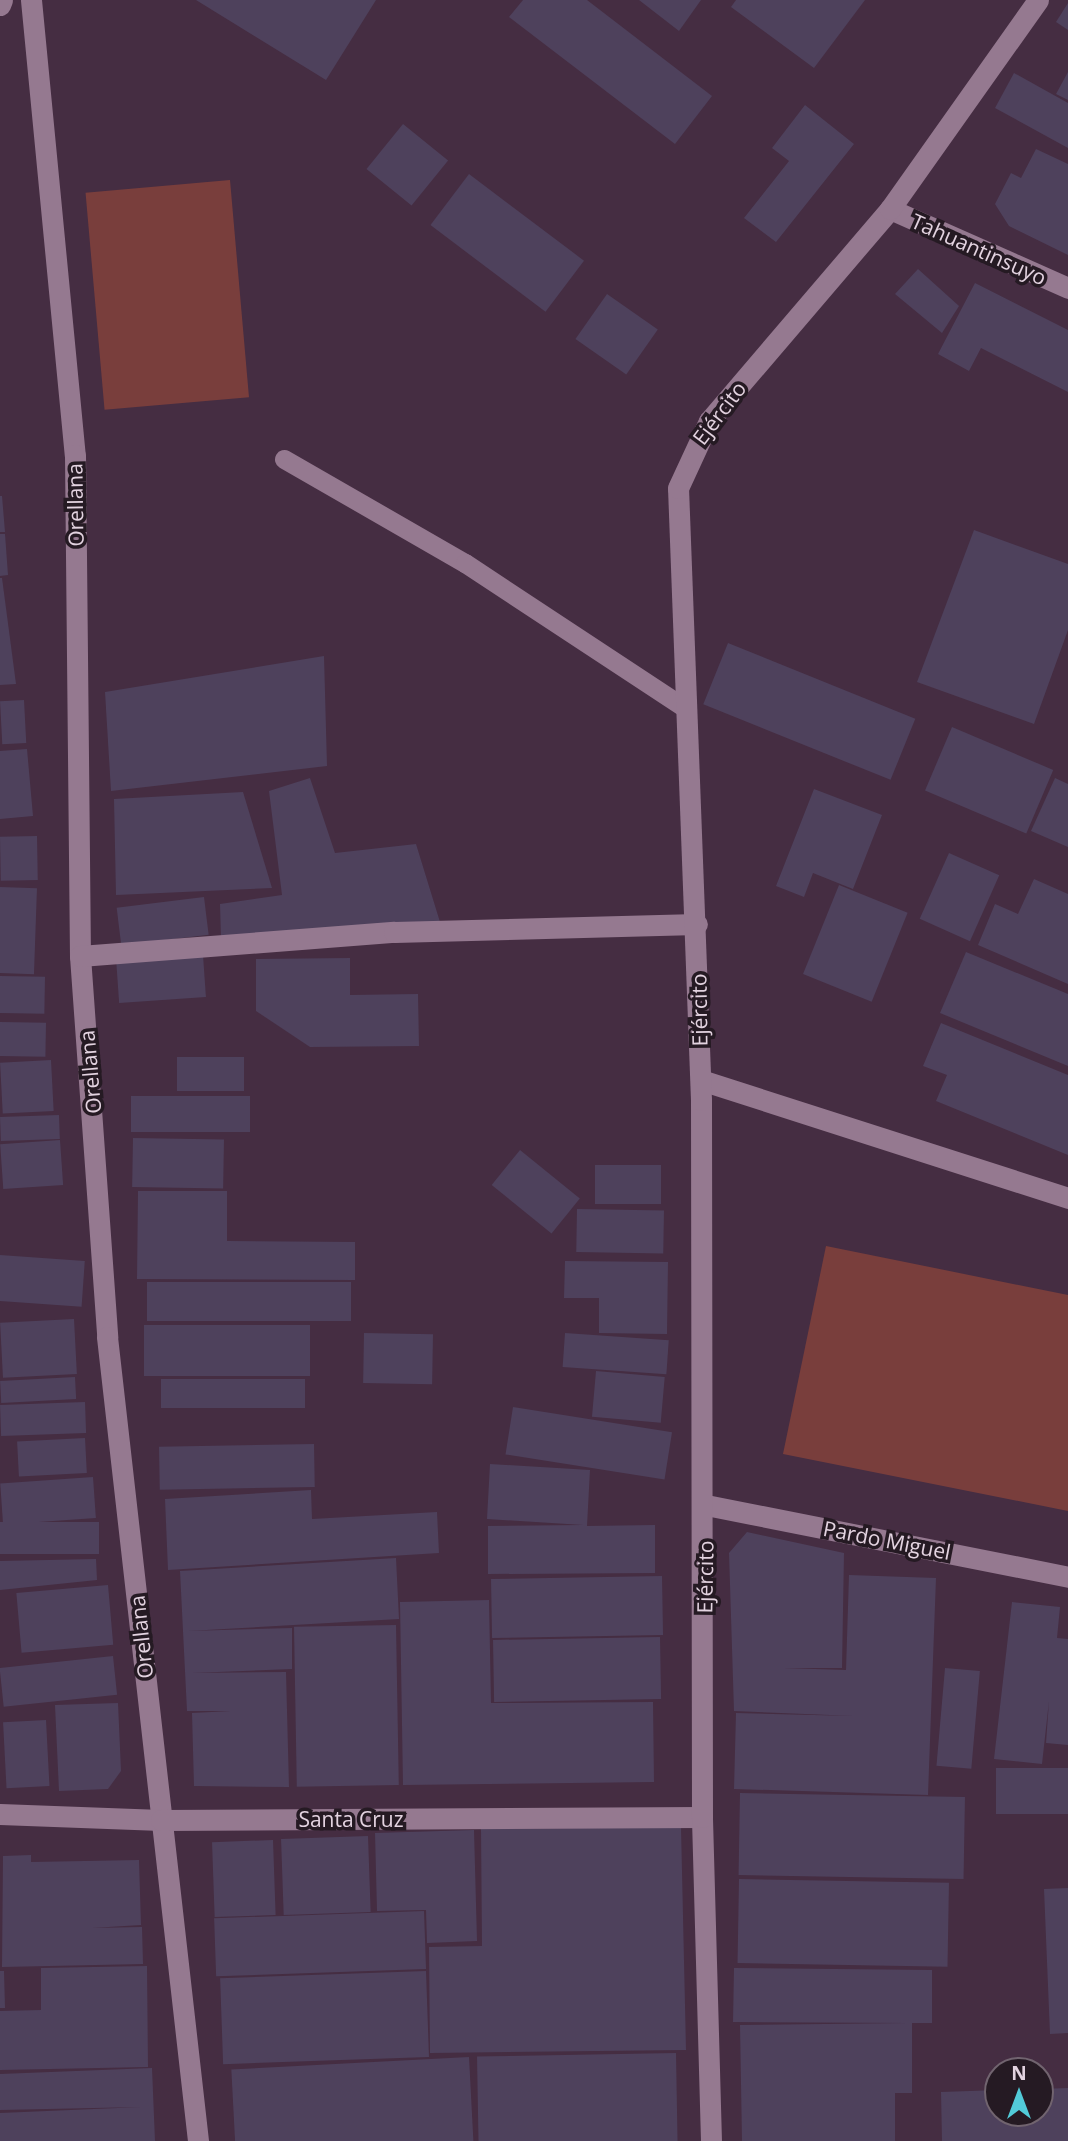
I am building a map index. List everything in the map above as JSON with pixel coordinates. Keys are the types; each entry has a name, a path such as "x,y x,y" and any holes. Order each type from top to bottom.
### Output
{"street":[{"name":"Orellana","path":"31,0 75,455 80,956 107,1337 198,2141"},
{"name":"Ejército","path":"711,2141 702,1817 706,1505 701,1080 697,924 683,707 677,510 683,467 709,421 890,209 1038,0"},
{"name":"Tahuantinsuyo","path":"890,209 1068,288"},
{"path":"80,956 394,932 697,924"},
{"path":"701,1080 1068,1198"},
{"name":"Pardo Miguel","path":"706,1505 1068,1577"},
{"name":"Santa Cruz","path":"0,1814 162,1820 702,1817"}],"lane":[{"path":"284,459 465,563 683,707"}],"shaded area":[{"path":"230,180 249,397 105,410 86,193"},
{"path":"826,1246 1068,1295 1068,1511 783,1454"}],"building":[{"path":"196,0 376,0 326,80"},
{"path":"523,0 587,0 712,96 675,144 509,17"},
{"path":"639,0 701,0 679,31"},
{"path":"736,0 865,0 814,68 731,7"},
{"path":"1068,3 1068,30 1056,22"},
{"path":"1068,72 1068,100 1056,94"},
{"path":"1014,73 1068,103 1068,148 995,108"},
{"path":"805,105 854,144 776,242 744,218 789,161 772,148"},
{"path":"403,124 448,161 412,206 366,169"},
{"path":"1036,149 1068,164 1068,255 1009,226 995,204 1011,173 1021,178"},
{"path":"469,174 584,261 545,312 430,225"},
{"path":"918,269 959,306 942,333 895,294"},
{"path":"975,283 1068,330 1068,392 981,348 969,371 938,354"},
{"path":"607,294 658,330 626,375 575,339"},
{"path":"2,496 5,532 0,532"},
{"path":"974,530 1068,564 1068,630 1034,724 917,682"},
{"path":"0,534 5,534 8,575 0,576"},
{"path":"0,578 16,684 0,685"},
{"path":"728,643 915,719 891,780 703,704"},
{"path":"324,656 327,766 111,791 105,692"},
{"path":"24,700 26,743 2,744 0,701"},
{"path":"952,727 1053,770 1026,833 925,791"},
{"path":"27,749 33,816 0,819 0,751"},
{"path":"310,778 335,853 416,844 440,922 221,938 220,904 282,895 269,791"},
{"path":"1055,778 1068,784 1068,847 1031,831"},
{"path":"814,789 882,815 853,889 813,873 804,897 776,886"},
{"path":"243,792 272,888 116,895 114,799"},
{"path":"37,836 38,880 1,881 0,837"},
{"path":"949,853 999,875 970,941 920,919"},
{"path":"1034,879 1068,894 1068,984 978,945 995,904 1018,914"},
{"path":"839,885 908,913 872,1002 803,974"},
{"path":"0,887 37,888 34,974 0,973"},
{"path":"204,897 209,935 121,945 117,908"},
{"path":"966,952 1068,994 1068,1066 940,1013"},
{"path":"203,955 206,997 119,1003 116,961"},
{"path":"350,958 350,995 418,994 419,1046 310,1047 256,1011 256,959"},
{"path":"0,976 45,977 44,1014 0,1013"},
{"path":"0,1022 46,1023 45,1057 0,1056"},
{"path":"941,1023 1068,1075 1068,1155 936,1101 947,1075 923,1066"},
{"path":"177,1057 244,1057 244,1091 177,1091"},
{"path":"51,1060 54,1111 3,1114 0,1063"},
{"path":"131,1096 250,1096 250,1132 131,1132"},
{"path":"59,1115 60,1139 1,1141 0,1117"},
{"path":"133,1138 224,1140 223,1189 132,1187"},
{"path":"60,1140 63,1185 3,1189 0,1144"},
{"path":"520,1150 580,1198 552,1233 492,1185"},
{"path":"595,1165 661,1165 661,1204 595,1204"},
{"path":"138,1191 227,1191 227,1241 355,1242 355,1280 137,1279"},
{"path":"577,1209 664,1211 663,1254 576,1252"},
{"path":"0,1255 85,1261 82,1307 0,1301"},
{"path":"565,1261 668,1262 667,1334 599,1333 599,1298 564,1298"},
{"path":"147,1282 351,1282 351,1321 147,1321"},
{"path":"74,1319 77,1374 3,1378 0,1323"},
{"path":"144,1325 310,1325 310,1376 144,1376"},
{"path":"364,1333 433,1334 432,1384 363,1383"},
{"path":"565,1333 669,1340 666,1374 563,1367"},
{"path":"596,1371 665,1377 661,1423 592,1417"},
{"path":"75,1377 76,1399 1,1403 0,1381"},
{"path":"161,1379 305,1379 305,1408 161,1408"},
{"path":"85,1402 86,1433 1,1436 0,1405"},
{"path":"513,1407 672,1432 665,1480 505,1454"},
{"path":"85,1438 87,1473 19,1477 17,1442"},
{"path":"314,1444 315,1487 160,1490 159,1447"},
{"path":"490,1464 590,1470 587,1526 655,1525 655,1573 488,1574 488,1526 583,1525 487,1519"},
{"path":"93,1477 96,1518 3,1524 0,1483"},
{"path":"311,1490 312,1519 437,1512 439,1553 168,1570 165,1499"},
{"path":"0,1522 99,1522 99,1554 0,1554"},
{"path":"747,1532 844,1553 842,1668 784,1668 846,1670 849,1575 936,1578 928,1795 734,1789 736,1713 854,1716 734,1711 729,1553"},
{"path":"396,1558 399,1619 188,1631 292,1628 292,1669 192,1673 286,1672 289,1787 194,1786 192,1713 231,1711 187,1711 180,1571"},
{"path":"96,1559 97,1580 0,1590 0,1561"},
{"path":"662,1576 663,1635 492,1638 491,1579"},
{"path":"108,1585 113,1645 22,1653 16,1593"},
{"path":"489,1600 491,1703 653,1702 654,1782 403,1785 400,1602"},
{"path":"1012,1602 1060,1607 1057,1638 1068,1639 1068,1745 1046,1743 1049,1701 1042,1764 994,1759"},
{"path":"396,1625 399,1785 297,1787 294,1627"},
{"path":"660,1637 661,1699 494,1702 493,1640"},
{"path":"113,1656 117,1695 4,1707 0,1668"},
{"path":"945,1668 980,1671 971,1769 936,1766"},
{"path":"118,1703 121,1771 108,1789 59,1791 55,1705"},
{"path":"46,1720 49,1786 7,1788 3,1722"},
{"path":"996,1768 1068,1768 1068,1814 996,1814"},
{"path":"740,1793 965,1797 964,1879 739,1875"},
{"path":"681,1827 686,2050 430,2053 429,1947 482,1946 481,1829"},
{"path":"474,1830 477,1941 427,1943 426,1910 377,1911 375,1833"},
{"path":"368,1836 371,1912 284,1915 281,1839"},
{"path":"273,1840 276,1915 215,1917 212,1842"},
{"path":"31,1855 31,1862 139,1860 141,1925 92,1928 142,1927 143,1964 2,1967 3,1856"},
{"path":"739,1879 949,1883 948,1967 738,1963"},
{"path":"1068,1888 1068,2033 1050,2034 1044,1889"},
{"path":"424,1911 426,1969 216,1976 214,1918"},
{"path":"147,1966 148,2067 0,2070 0,2011 41,2010 41,1968"},
{"path":"734,1968 932,1970 932,2023 912,2023 912,2093 895,2093 895,2141 742,2141 740,2025 908,2023 733,2022"},
{"path":"0,1971 4,1971 5,2008 0,2008"},
{"path":"426,1971 429,2057 223,2064 220,1978"},
{"path":"676,2053 678,2141 479,2141 477,2056"},
{"path":"469,2057 473,2141 235,2141 231,2069"},
{"path":"152,2068 155,2141 0,2141 0,2113 141,2107 0,2110 0,2074"},
{"path":"1054,2088 1068,2088 1068,2141 942,2141 941,2092 984,2090 984,2127 1054,2127"}]}
